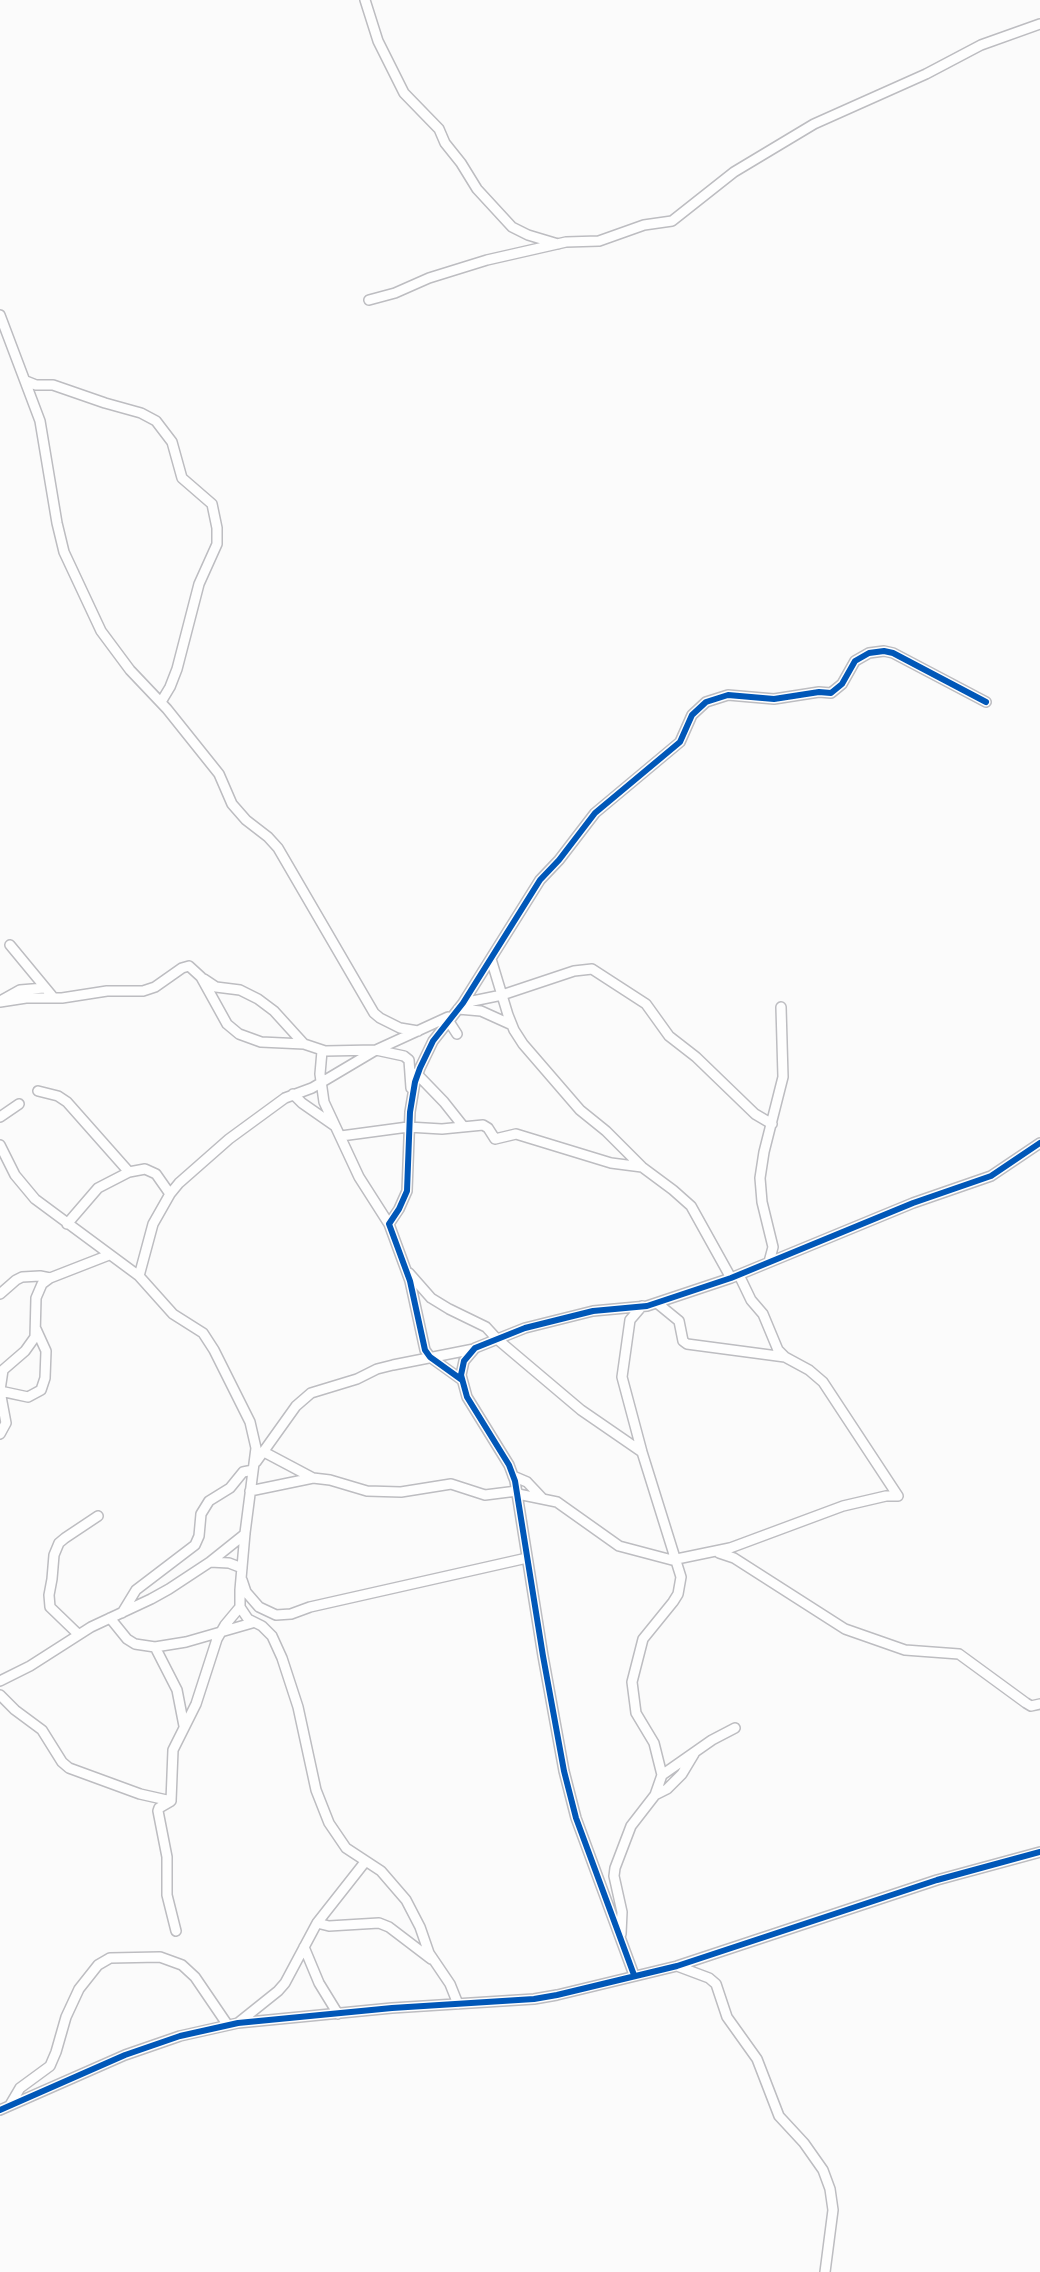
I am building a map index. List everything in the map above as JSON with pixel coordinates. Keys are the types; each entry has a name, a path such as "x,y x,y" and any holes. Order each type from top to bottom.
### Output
{"street":[{"path":"365,0 378,41 404,93 439,129 445,143 480,193 512,227 528,235 558,244"},
{"path":"369,300 395,293 456,269 558,244 599,241 644,225 672,221 734,172 814,124 926,74 981,45 1040,24"},
{"path":"0,315 26,381 45,441 57,523 67,558 101,631 130,670 161,702 219,774 232,804 246,820 278,848 374,1013 402,1033 409,1060 412,1095"},
{"path":"26,381 36,385 53,385 156,421 172,442 182,478 212,504 218,528 217,544 199,584 177,669 161,702"},
{"path":"389,1224 407,1191 408,1127 412,1095 417,1076 433,1041 460,1006 535,887 595,813 680,742 692,716 706,702 728,694 774,699 819,692 831,693 842,684 855,661 869,653 885,651 893,652 986,702"},
{"path":"10,945 53,997"},
{"path":"250,1491 313,1478 330,1480 367,1491 401,1492 451,1484 485,1495 517,1492 558,1503 619,1546 669,1560 714,1552 762,1537 843,1506 886,1496 898,1496 822,1382 809,1370 785,1357 778,1350 763,1314 735,1276 691,1206 642,1167 606,1131 580,1110 523,1044 512,1025 491,959"},
{"path":"0,1002 108,991 142,992 155,987 182,968 189,966 216,987 240,990 258,999 274,1011 304,1044"},
{"path":"460,1006 580,970 597,971 646,1004 669,1036 696,1057 755,1114 772,1124"},
{"path":"201,977 218,1012 239,1034 268,1043 304,1044 322,1050 345,1052 376,1050 404,1056 409,1060 417,1076 444,1102 463,1126"},
{"path":"0,1002 20,990 44,988"},
{"path":"460,1006 480,1011 512,1025"},
{"path":"769,1262 773,1247 760,1186 761,1166 783,1073 781,1007"},
{"path":"139,1276 153,1224 170,1194 179,1183 229,1139 279,1101 293,1094 310,1090 402,1033 418,1031 449,1018"},
{"path":"449,1018 457,1034"},
{"path":"322,1050 321,1083 324,1102 335,1126"},
{"path":"38,1090 58,1096 67,1102 129,1172"},
{"path":"293,1094 345,1136 359,1177 389,1224 411,1287 420,1336 430,1357 462,1380"},
{"path":"0,1117 20,1104"},
{"path":"345,1136 408,1127 442,1129 483,1125 488,1128 495,1139 516,1134 603,1161 642,1167"},
{"path":"122,1612 136,1590 195,1545 199,1536 201,1514 209,1501 231,1488 243,1472 254,1466 296,1406 308,1394 357,1379 377,1369 475,1348 579,1313 657,1303 735,1276 922,1199 991,1176 1040,1143"},
{"path":"0,1145 22,1184 35,1199 139,1276 173,1314 208,1338 250,1422 256,1448 245,1534 240,1607 252,1623 262,1626 272,1636 282,1658 298,1707 316,1790 329,1823 346,1848 388,1877 406,1900 420,1927 433,1961 450,1984 458,2004"},
{"path":"67,1224 98,1188 129,1172 144,1169 156,1174 170,1194"},
{"path":"0,1434 6,1423 0,1390 3,1370 31,1344 36,1329 36,1298 42,1284 50,1278 109,1255"},
{"path":"404,1266 431,1298 449,1310 486,1327 580,1410 642,1452"},
{"path":"0,1294 16,1280 22,1278 40,1276 50,1278"},
{"path":"657,1303 679,1321 683,1341 687,1344 785,1357"},
{"path":"620,1938 622,1912 614,1876 615,1868 631,1826 655,1795 662,1775 654,1743 636,1713 632,1682 642,1639 678,1594 681,1577 642,1452 622,1374 630,1320 642,1306"},
{"path":"0,1390 28,1396 41,1390 45,1378 46,1351 36,1329"},
{"path":"475,1348 467,1356 462,1366 462,1380 467,1397 509,1465 513,1476 564,1772 576,1818 634,1975"},
{"path":"264,1452 313,1478"},
{"path":"513,1476 527,1482 543,1499"},
{"path":"78,1634 50,1607 49,1595 54,1555 59,1543 98,1516"},
{"path":"0,1681 30,1666 78,1634 151,1599 210,1562 245,1534"},
{"path":"714,1552 734,1558 844,1629 905,1650 959,1654 1026,1703 1031,1706 1040,1704"},
{"path":"210,1562 230,1563 242,1573 246,1592 259,1608 276,1615 291,1614 310,1607 527,1558"},
{"path":"171,1801 173,1750 196,1704 220,1633 240,1607"},
{"path":"110,1618 128,1640 135,1644 154,1647 186,1642 252,1623"},
{"path":"154,1647 177,1690 184,1726"},
{"path":"0,1695 15,1710 42,1730 62,1762 69,1768 140,1794 171,1801"},
{"path":"662,1775 697,1750 735,1728"},
{"path":"655,1795 667,1788 682,1774 697,1750"},
{"path":"171,1801 159,1808 158,1817 166,1850 167,1895 176,1931"},
{"path":"0,2110 149,2046 227,2024 534,1999 677,1966 937,1880 1040,1852"},
{"path":"238,2023 285,1983 317,1923 365,1862"},
{"path":"317,1923 329,1926 379,1923 389,1927 433,1961"},
{"path":"304,1947 319,1983 338,2014"},
{"path":"10,2105 20,2088 50,2066 66,2017 79,1989 98,1965 110,1958 160,1957 182,1965 195,1977 227,2024"},
{"path":"677,1966 709,1978 716,1984 727,2017 757,2059 779,2116 804,2143 823,2170 830,2189 833,2210 825,2272"}],"cycle path":[{"path":"462,1380 430,1357 425,1350 410,1281 389,1224 407,1191 410,1112 420,1068 433,1041 463,1003 540,880 559,860 595,813 680,742 692,715 706,702 728,695 774,699 819,692 831,693 842,684 855,661 869,653 884,651 893,653 986,702"},
{"path":"634,1975 576,1818 564,1771 515,1481 509,1465 467,1397 461,1375 464,1361 475,1348 525,1328 593,1311 647,1306 731,1278 913,1203 991,1176 1040,1143"},
{"path":"0,2110 125,2055 180,2036 238,2023 392,2008 534,1999 557,1995 677,1966 937,1880 1040,1852"}]}
